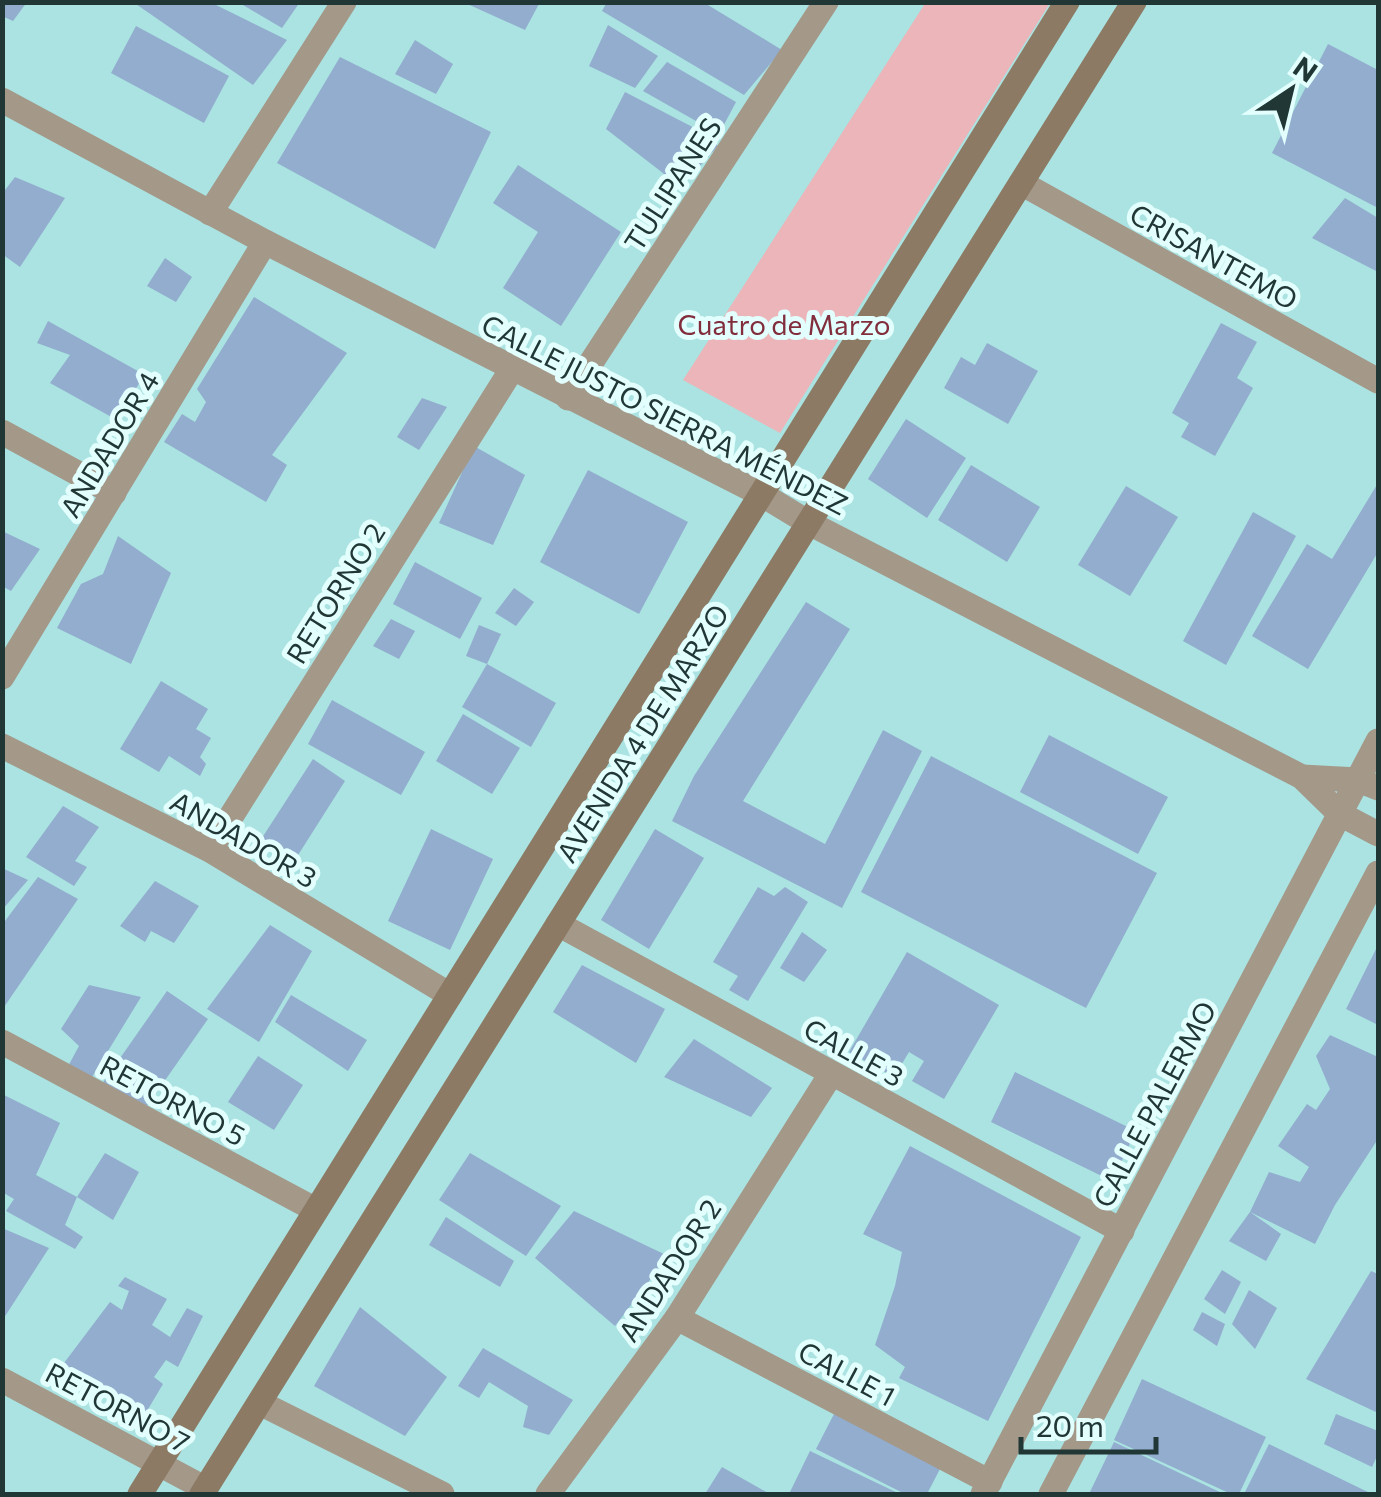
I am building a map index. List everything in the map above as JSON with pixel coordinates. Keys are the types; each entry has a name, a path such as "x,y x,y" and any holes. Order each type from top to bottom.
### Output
{"main road":[{"name":"AVENIDA 4 DE MARZO","path":"140,1494 1067,2"},
{"name":"AVENIDA 4 DE MARZO","path":"204,1492 1134,2"}],"street":[{"path":"210,213 344,2"},
{"name":"TULIPANES","path":"568,398 826,2"},
{"name":"CALLE JUSTO SIERRA MÉNDEZ","path":"2,100 210,213 762,494 809,523 1302,777 1340,814 1378,834"},
{"name":"CRISANTEMO","path":"1021,183 1378,380"},
{"name":"ANDADOR 4","path":"2,677 266,242"},
{"name":"RETORNO 2","path":"210,850 512,369"},
{"path":"2,432 114,493"},
{"name":"CALLE PALERMO","path":"986,1488 1340,814 1368,784 1378,741"},
{"name":"ANDADOR 3","path":"2,746 210,850 450,996"},
{"name":"CALLE JUSTO SIERRA MÉNDEZ","path":"1302,777 1368,784"},
{"path":"1051,1494 1378,873"},
{"name":"CALLE 3","path":"558,924 1122,1231"},
{"name":"RETORNO 5","path":"2,1042 316,1210"},
{"name":"ANDADOR 2","path":"548,1494 677,1318 831,1074"},
{"name":"CALLE 1","path":"677,1318 986,1488"},
{"name":"RETORNO 7","path":"2,1380 160,1462 204,1492"},
{"path":"260,1403 442,1494"}],"green space":[{"name":"Cuatro de Marzo","path":"926,2 1050,3 780,433 683,380"}],"building":[{"path":"2,2 27,2 13,21 2,16"},
{"path":"133,2 210,2 287,40 253,85"},
{"path":"238,2 300,2 282,28"},
{"path":"463,2 540,2 525,30"},
{"path":"607,2 703,2 782,50 744,95 602,11"},
{"path":"608,25 658,56 635,88 589,66"},
{"path":"136,26 229,76 204,123 111,73"},
{"path":"415,40 453,64 436,94 395,74"},
{"path":"1328,44 1378,70 1378,208 1272,153"},
{"path":"340,57 491,132 435,249 277,163"},
{"path":"667,62 736,102 719,134 643,91"},
{"path":"625,92 708,135 718,146 681,187 606,129"},
{"path":"518,165 621,232 561,326 503,288 538,232 493,203"},
{"path":"15,177 65,198 20,267 2,254 2,194"},
{"path":"1345,198 1378,218 1378,272 1312,238"},
{"path":"165,258 192,277 176,302 147,286"},
{"path":"254,297 347,353 272,455 287,465 266,502 164,442 182,414 195,422 206,402 197,389"},
{"path":"48,321 145,375 115,419 50,383 70,355 37,343"},
{"path":"1221,323 1257,342 1237,378 1253,388 1215,456 1181,437 1189,423 1172,413"},
{"path":"987,343 1038,371 1008,424 944,388 961,357 975,365"},
{"path":"422,398 447,407 419,450 397,437"},
{"path":"906,419 966,458 927,518 868,479"},
{"path":"474,446 525,475 493,545 439,523"},
{"path":"971,465 1040,507 1007,562 938,520"},
{"path":"588,470 688,522 639,614 540,562"},
{"path":"1378,483 1378,552 1308,669 1252,636 1307,544 1332,559"},
{"path":"1126,486 1178,517 1130,596 1078,565"},
{"path":"1253,512 1296,536 1226,665 1183,641"},
{"path":"2,531 40,549 11,591 2,586"},
{"path":"118,536 171,573 131,664 57,628 81,584 103,574"},
{"path":"415,562 482,598 460,639 393,604"},
{"path":"514,588 534,602 516,626 495,613"},
{"path":"806,602 850,629 743,801 825,844 883,730 922,751 842,908 672,821 694,776"},
{"path":"391,619 415,631 399,659 373,646"},
{"path":"479,625 501,634 487,664 466,656"},
{"path":"487,664 556,703 531,747 462,707"},
{"path":"161,681 208,709 196,729 211,738 200,757 206,764 200,776 169,756 159,772 120,749"},
{"path":"332,700 425,752 401,795 308,744"},
{"path":"463,714 520,748 492,794 436,761"},
{"path":"1049,735 1168,797 1138,854 1020,792"},
{"path":"931,756 1157,873 1086,1008 861,892"},
{"path":"313,759 345,781 293,863 260,841"},
{"path":"63,806 99,827 75,861 87,867 74,886 26,857"},
{"path":"431,829 493,859 450,950 388,921"},
{"path":"655,829 704,858 649,949 601,920"},
{"path":"2,868 28,880 2,910"},
{"path":"38,877 78,899 2,1010 2,925"},
{"path":"155,881 199,906 174,943 151,931 145,942 120,926"},
{"path":"758,887 774,896 785,887 808,902 748,1001 729,990 738,976 713,962"},
{"path":"270,925 312,951 259,1042 207,1009"},
{"path":"802,932 827,950 804,982 780,968"},
{"path":"1378,945 1378,1025 1346,1009"},
{"path":"907,952 999,1005 944,1099 912,1081 924,1061 909,1052 894,1077 849,1052"},
{"path":"582,965 665,1009 636,1063 553,1012"},
{"path":"89,985 141,997 89,1082 66,1070 79,1046 61,1029"},
{"path":"167,991 208,1019 147,1106 102,1084"},
{"path":"291,995 367,1040 348,1071 275,1022"},
{"path":"1330,1035 1378,1057 1378,1139 1315,1244 1250,1212 1269,1172 1300,1182 1309,1167 1278,1146 1307,1104 1316,1110 1330,1089 1316,1056"},
{"path":"694,1039 772,1088 751,1117 664,1077"},
{"path":"258,1056 303,1085 274,1130 228,1102"},
{"path":"1015,1072 1136,1131 1112,1181 991,1122"},
{"path":"2,1094 60,1123 36,1175 77,1197 65,1225 83,1237 75,1249 6,1211 14,1199 2,1192"},
{"path":"910,1146 1081,1237 988,1421 899,1378 905,1367 875,1345 902,1252 863,1234"},
{"path":"105,1153 139,1172 113,1220 77,1197"},
{"path":"470,1153 561,1206 526,1256 439,1200"},
{"path":"574,1211 668,1256 615,1326 535,1258"},
{"path":"1250,1212 1281,1234 1266,1261 1229,1241"},
{"path":"446,1217 514,1261 500,1287 429,1245"},
{"path":"2,1228 49,1248 2,1321"},
{"path":"1222,1270 1241,1282 1225,1314 1204,1299"},
{"path":"1371,1271 1378,1274 1378,1413 1306,1379"},
{"path":"125,1277 167,1299 152,1325 170,1337 187,1308 203,1316 178,1367 166,1360 154,1377 163,1384 144,1416 61,1367 110,1302 122,1310 129,1291 118,1286"},
{"path":"1249,1290 1277,1308 1255,1349 1232,1324"},
{"path":"360,1307 447,1377 405,1436 314,1386"},
{"path":"1202,1312 1225,1324 1217,1346 1193,1330"},
{"path":"483,1348 573,1400 549,1435 523,1427 528,1406 489,1382 479,1398 458,1386"},
{"path":"1142,1379 1266,1437 1239,1494 1231,1494 1114,1440"},
{"path":"835,1412 941,1467 927,1494 905,1494 816,1449"},
{"path":"1336,1414 1378,1431 1378,1454 1372,1467 1324,1444"},
{"path":"1114,1442 1224,1494 1089,1494"},
{"path":"1269,1444 1372,1494 1244,1494"},
{"path":"810,1451 900,1494 789,1494"},
{"path":"722,1467 770,1494 705,1494"}]}
